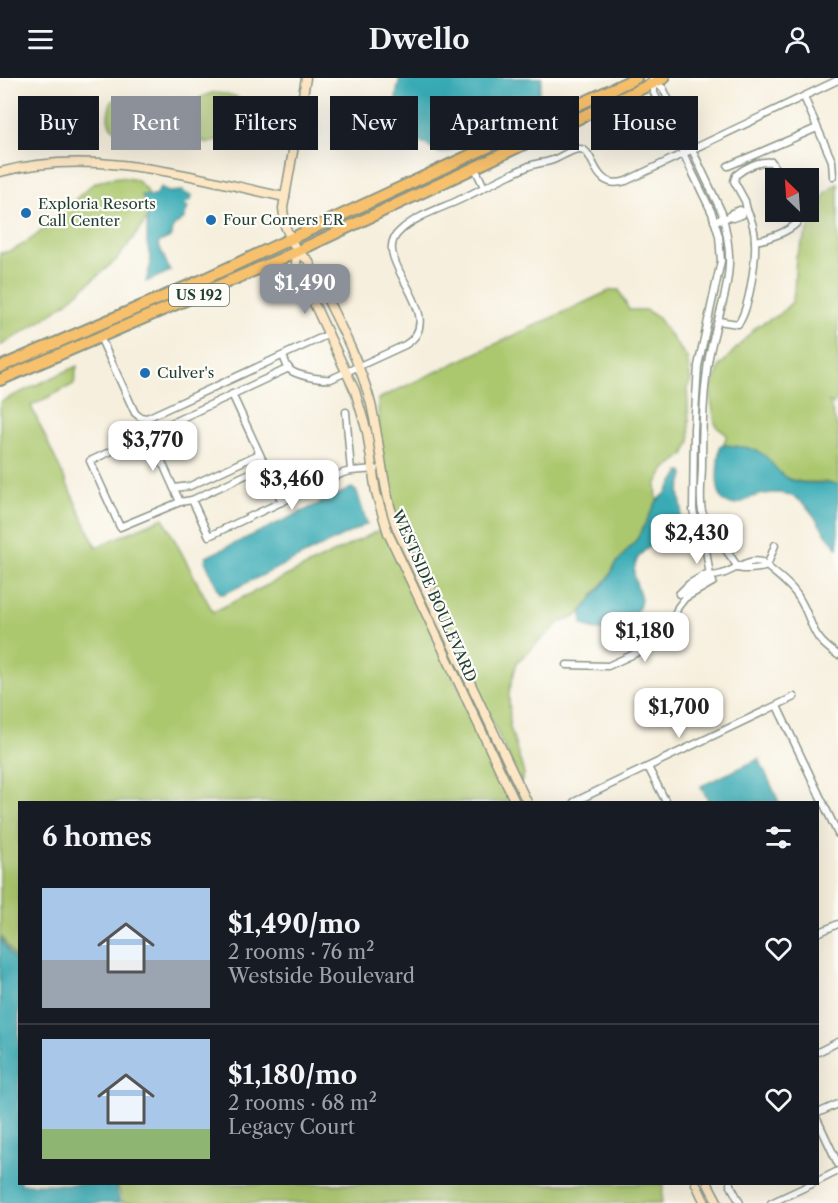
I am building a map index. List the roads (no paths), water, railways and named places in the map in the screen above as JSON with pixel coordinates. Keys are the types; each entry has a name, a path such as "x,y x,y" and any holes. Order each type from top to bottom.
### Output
{"highway":[{"name":"US 192","path":"579,105 636,78"},
{"name":"US 192","path":"0,380 297,252 657,80"},
{"name":"US 192","path":"0,366 291,240 482,150"},
{"path":"475,168 485,150"},
{"path":"100,337 112,318"},
{"path":"80,346 91,336 93,327"}],"street":[{"path":"297,252 283,217 306,78"},
{"path":"657,80 667,96"},
{"path":"657,80 654,93 719,236 721,261 698,366 694,441 693,510 697,528 707,551 712,579"},
{"path":"698,147 838,81"},
{"path":"804,97 832,161 833,176"},
{"path":"728,166 817,128"},
{"path":"283,356 288,368 296,373 332,379 405,345 413,339 419,330 418,309 392,253 396,235 407,225 529,166 578,150 587,153 599,176 613,183 626,181 692,150 726,218 729,262 726,289 707,368 702,432 702,509 715,538 732,556 738,568"},
{"path":"718,321 738,324 743,317 753,270 756,241 751,218 745,211 734,180 736,175 763,161 772,162 775,168"},
{"path":"0,172 57,162 111,163 148,168 285,197"},
{"path":"475,168 484,187"},
{"path":"714,222 742,215 745,211"},
{"path":"756,241 793,227 798,222"},
{"name":"WESTSIDE BOULEVARD","path":"297,252 296,265 347,372 361,410 367,432 376,494 388,533 515,801"},
{"name":"WESTSIDE BOULEVARD","path":"297,252 308,260 359,366 370,404 390,511 398,531 527,801"},
{"path":"100,337 134,410 143,418 150,417 329,334"},
{"path":"265,466 192,500 180,502 120,527 90,461 288,368"},
{"path":"232,394 282,502"},
{"path":"346,412 351,471"},
{"path":"149,433 180,502"},
{"path":"174,488 190,486 259,454"},
{"path":"192,500 209,536 343,473 382,468"},
{"path":"767,566 775,545"},
{"path":"567,665 612,665 658,643 666,637 678,607 686,598 712,579 742,564 755,561 767,566 798,596 818,638 838,655"},
{"path":"686,598 679,594 696,579 704,575 712,579"},
{"path":"576,801 794,698"},
{"path":"777,706 838,834"},
{"path":"648,767 665,801"},
{"path":"819,933 838,924"},
{"path":"819,1052 838,1042"},
{"path":"819,1113 838,1104"},
{"path":"819,1123 838,1164"},
{"path":"819,1180 838,1171"},
{"path":"696,1185 705,1203"},
{"path":"709,1185 718,1203"},
{"path":"731,1185 740,1203"},
{"path":"771,1203 810,1185"}],"water":[{"path":"400,78 542,78 539,96 430,96 430,147 418,140 418,96 397,96"},
{"path":"435,150 451,150 449,151 440,153"},
{"path":"161,187 168,192 183,191 192,195 191,200 186,202 185,206 188,207 184,219 173,227 172,236 158,243 170,271 146,282 151,263 147,243 147,207 142,195 155,196"},
{"path":"727,445 760,452 787,478 805,483 838,484 838,549 804,504 792,496 781,493 764,494 735,504 727,503 722,499 717,482 718,462 720,446"},
{"path":"680,472 684,475 679,492 682,510 677,532 641,553 634,569 641,602 638,609 629,617 605,629 593,629 582,624 582,611 637,539 657,501 666,493"},
{"path":"352,488 357,492 367,524 224,594 220,593 205,561 206,557"},
{"path":"759,759 779,801 708,801 701,786"},
{"path":"0,938 18,965 18,1185 115,1185 120,1203 0,1203"}],"place":[{"name":"Exploria Resorts Call Center","path":"26,213"},
{"name":"Four Corners ER","path":"211,220"},
{"name":"Culver's","path":"145,373"}]}
